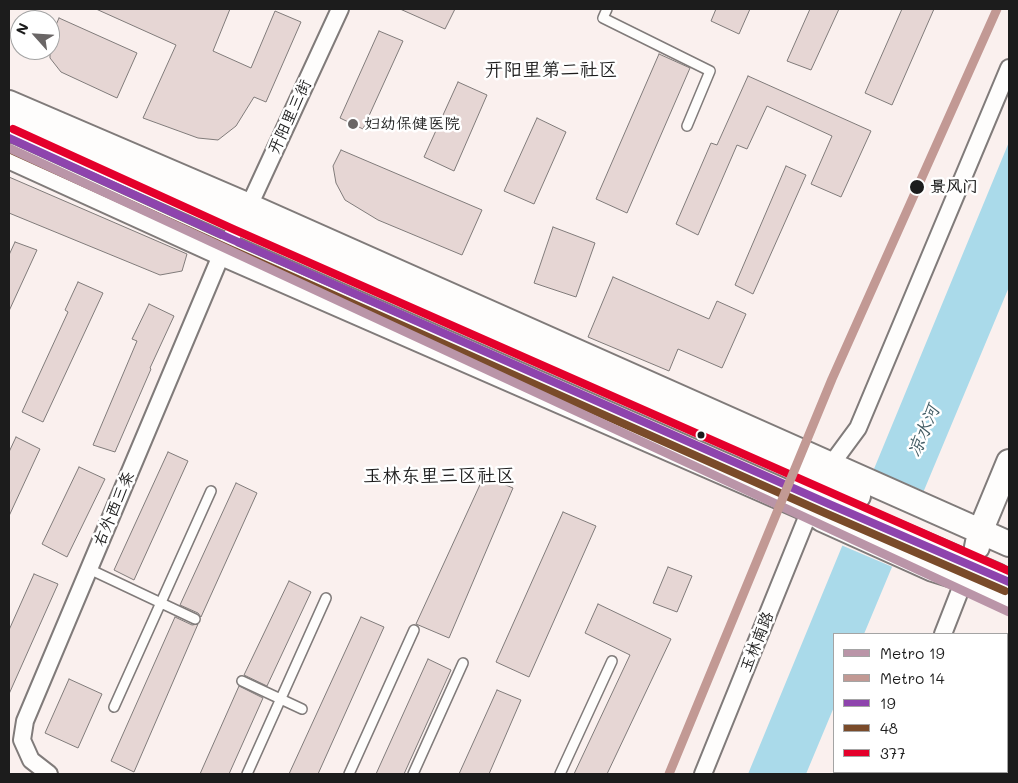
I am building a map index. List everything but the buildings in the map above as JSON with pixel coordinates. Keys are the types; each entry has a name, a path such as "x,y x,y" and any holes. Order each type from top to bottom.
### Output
{"main road":[{"path":"9,103 235,230"},
{"path":"9,122 235,230 943,544 973,555 1009,582"},
{"path":"9,138 235,230 943,544 973,555 1009,562"},
{"path":"9,156 235,230"},
{"path":"973,555 1009,462"},
{"path":"973,555 1009,544"},
{"path":"973,555 1009,599"}],"street":[{"name":"开阳里三街","path":"235,230 340,9"},
{"name":"玉林南路","path":"704,774 858,428 1009,68"},
{"name":"右外西三条","path":"49,774 31,760 22,740 25,721 235,230"},
{"path":"943,633 973,555"}],"lane":[{"path":"608,9 603,18 710,71 687,126"},
{"path":"114,707 211,491"},
{"path":"89,569 195,620"},
{"path":"247,774 326,598"},
{"path":"349,774 414,630"},
{"path":"560,774 612,661"},
{"path":"413,774 463,663"},
{"path":"242,681 302,708"}],"green space":[{"path":"959,773 960,774 889,774"}],"water":[{"name":"凉水河","path":"1009,142 1009,287 864,633 833,633 833,709 806,774 748,774"}],"pier":[{"path":"872,469 926,492 895,568 841,545"}],"metro line":[{"name":"14","path":"669,774 832,379 997,9"},
{"name":"19","path":"9,148 1009,612"}],"transit line":[{"name":"377","path":"13,129 233,229 1009,571"},
{"name":"19","path":"9,138 229,238 1009,582"},
{"name":"48","path":"9,149 225,247 1005,591"}],"place":[{"name":"妇幼保健医院","path":"353,124"},
{"name":"景风门","path":"917,187"}],"district":[{"name":"开阳里第二社区","path":"551,70"},
{"name":"玉林东里三区社区","path":"439,476"}]}
